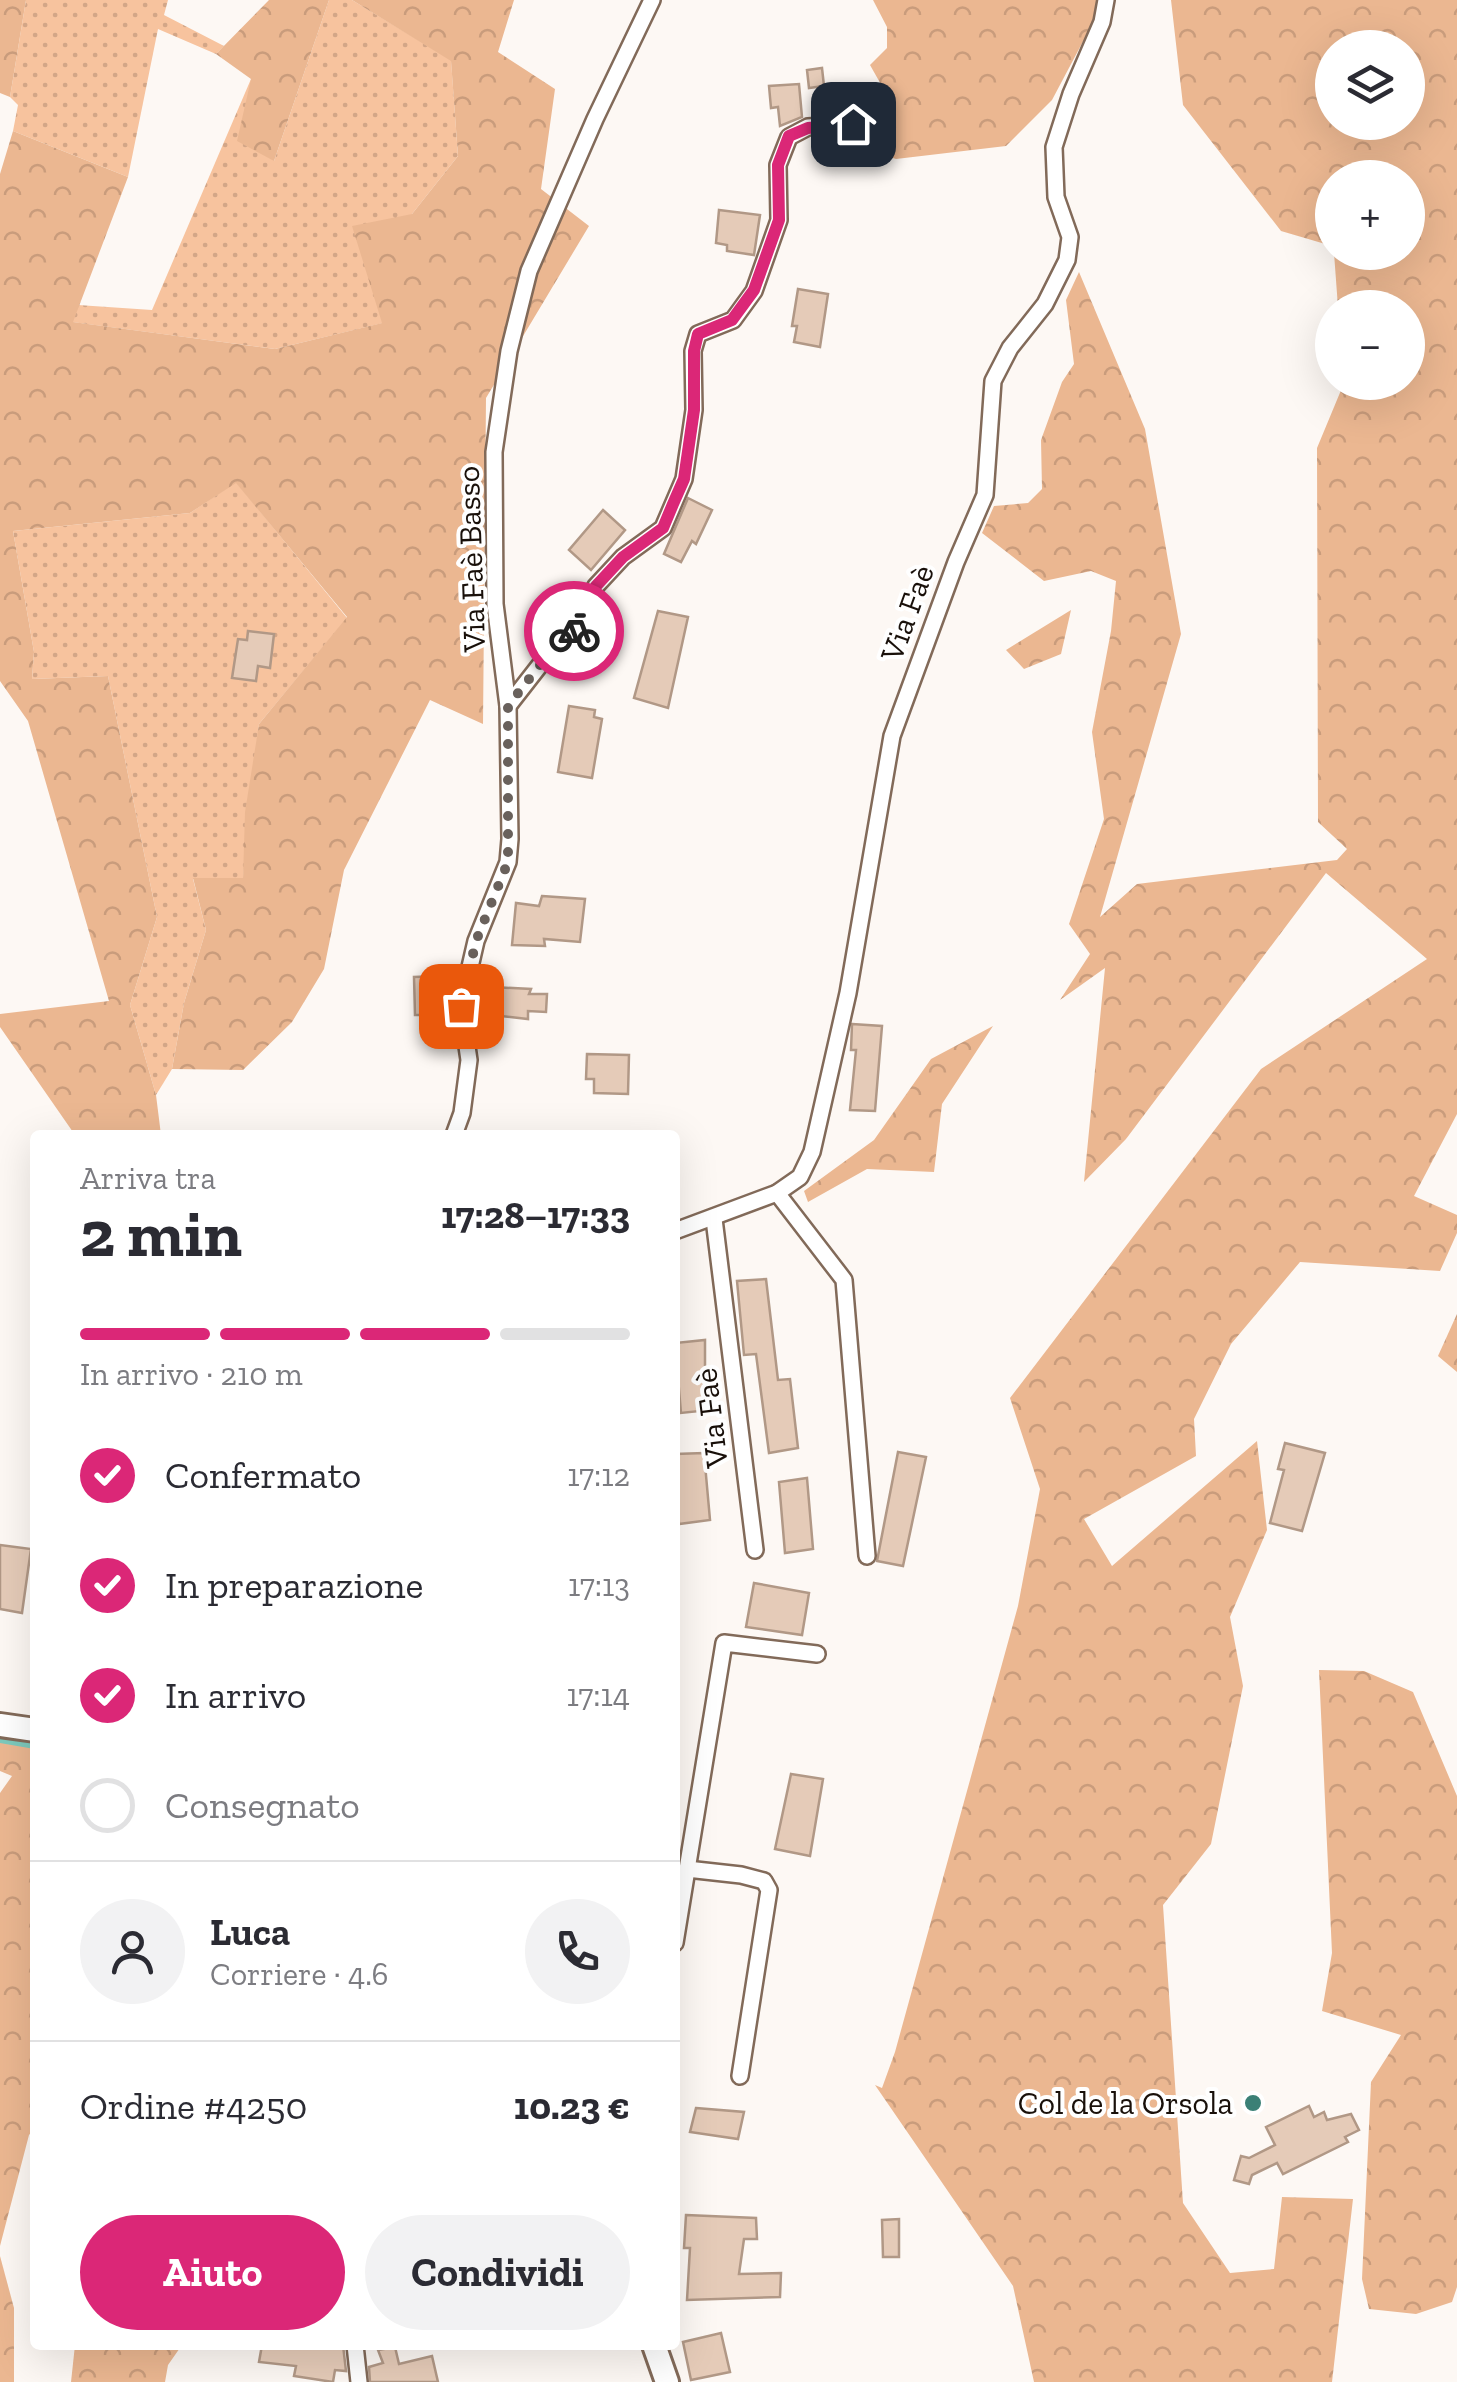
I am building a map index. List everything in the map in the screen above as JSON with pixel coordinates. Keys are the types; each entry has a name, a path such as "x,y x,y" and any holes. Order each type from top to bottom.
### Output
{"street":[{"name":"Via Faè Basso","path":"456,1130 469,1060 461,1006 476,941 508,862 508,706 495,604 494,452 509,351 529,270 652,0"},
{"name":"Via Faè","path":"680,1229 778,1193 800,1177 812,1152 848,994 892,736 985,495 993,380 1010,348 1045,304 1067,260 1070,237 1056,197 1054,147 1071,94 1102,22 1106,0"},
{"path":"508,706 540,665 579,626 596,586 623,557 663,528 684,479 694,410 694,351 698,334 732,320 754,290 779,220 778,165 789,136 808,128 853,124"},
{"path":"778,1193 844,1280 867,1556"},
{"name":"Via Faè","path":"714,1219 755,1550"},
{"path":"680,1909 724,1643 817,1654"},
{"path":"0,1724 30,1729"},
{"path":"686,1868 741,1874 764,1881 769,1890 740,2076"},
{"path":"355,2350 358,2382"},
{"path":"656,2350 667,2382"}],"shaded area":[{"path":"26,0 168,0 164,15 224,46 216,54 158,29 128,177 13,131 18,105 10,97"},
{"path":"329,0 352,0 451,60 458,156 412,214 383,323 275,349 72,322 78,305 152,310 251,79 274,161"},
{"path":"236,482 347,618 259,724 243,878 193,879 206,930 184,1003 172,1069 156,1095 130,1005 157,917 108,676 32,679 34,652 13,531 190,513"}],"green space":[{"path":"0,0 26,0 10,97 0,93"},
{"path":"269,0 329,0 274,161 237,141 251,79 216,54"},
{"path":"352,0 514,0 498,52 555,89 541,189 589,226 486,398 483,724 430,700 344,870 324,969 292,1022 243,1070 172,1069 184,1003 206,930 193,878 243,878 245,812 259,724 347,617 236,483 190,513 13,531 34,652 32,679 108,676 157,917 130,1005 156,1095 160,1130 72,1130 0,1027 0,1014 109,1001 28,721 0,681 0,174 13,131 128,177 73,322 275,349 382,323 352,226 412,214 458,156 451,61"},
{"path":"873,0 1098,0 1097,15 1052,100 1006,146 896,159 881,154 896,111 870,65 887,48 887,27"},
{"path":"1171,0 1457,0 1457,1114 1414,1196 1457,1215 1457,1233 1440,1271 1300,1262 1231,1344 1194,1419 1196,1456 1084,1519 1112,1566 1257,1441 1267,1530 1230,1617 1243,1686 1211,1844 1163,1905 1183,2203 1230,2273 1274,2269 1282,2197 1353,2199 1332,2382 1034,2382 1013,2286 875,2085 882,2088 895,2052 1018,1606 1040,1489 1010,1398 1261,1069 1427,959 1326,873 1126,1139 1084,1182 1105,968 1060,1000 1090,954 1069,924 1104,819 1092,732 1116,581 1091,571 1044,581 982,533 994,506 1028,503 1042,489 1041,440 1062,382 1074,364 1066,300 1079,272 1145,429 1181,634 1100,917 1137,884 1337,860 1347,849 1318,822 1317,448 1337,400 1425,400 1425,290 1337,290 1335,270 1425,270 1425,160 1315,160 1315,241 1281,231 1183,105"},
{"path":"1071,610 1061,654 1024,669 1006,650"},
{"path":"993,1026 942,1104 934,1172 867,1169 808,1202 804,1191 874,1140 931,1059"},
{"path":"1457,1314 1457,1372 1438,1356"},
{"path":"1319,1670 1364,1671 1413,1692 1457,1796 1457,2287 1452,2302 1416,2314 1369,2309 1362,2279 1371,2082 1401,2035 1322,2011 1332,1953"},
{"path":"30,1716 30,2134 0,2246 0,1793 12,1776 0,1771 0,1720"},
{"path":"0,2256 14,2308 14,2382 0,2382"},
{"path":"74,2350 178,2350 168,2365 165,2382 71,2382"}],"building":[{"path":"822,68 824,86 809,88 807,70"},
{"path":"799,84 802,117 780,126 778,107 771,108 769,86"},
{"path":"719,210 760,215 754,255 727,251 727,245 716,243"},
{"path":"798,289 828,294 820,347 794,342 797,326 792,326"},
{"path":"688,498 712,510 696,544 692,541 681,562 664,554"},
{"path":"603,510 625,530 591,570 569,550"},
{"path":"658,611 688,617 668,708 634,698"},
{"path":"248,631 274,634 270,668 258,666 256,681 232,678 238,639 247,640"},
{"path":"569,706 595,710 594,717 602,719 592,778 558,772"},
{"path":"542,896 585,899 580,942 544,939 545,946 512,945 516,903 539,906"},
{"path":"441,976 443,1032 425,1033 424,1015 415,1015 414,977"},
{"path":"493,987 547,994 546,1012 528,1011 528,1019 491,1015"},
{"path":"852,1024 882,1026 875,1111 850,1110 856,1050 851,1050"},
{"path":"587,1054 629,1055 628,1094 594,1093 594,1079 586,1079"},
{"path":"766,1279 778,1380 790,1379 798,1448 769,1453 756,1354 744,1355 737,1281"},
{"path":"705,1340 710,1410 681,1413 680,1342"},
{"path":"1285,1443 1325,1453 1302,1531 1270,1523 1284,1470 1278,1469"},
{"path":"898,1452 926,1457 903,1566 877,1561"},
{"path":"704,1453 710,1520 680,1524 680,1454"},
{"path":"807,1478 813,1549 785,1553 779,1482"},
{"path":"0,1545 30,1549 22,1613 0,1609"},
{"path":"754,1583 809,1593 802,1635 746,1627"},
{"path":"791,1774 823,1779 810,1856 775,1849"},
{"path":"1309,2106 1314,2117 1324,2112 1327,2120 1351,2114 1359,2130 1345,2137 1348,2142 1283,2174 1277,2163 1252,2175 1249,2184 1234,2180 1241,2156 1249,2158 1275,2145 1266,2127"},
{"path":"696,2108 744,2112 738,2139 690,2132"},
{"path":"686,2215 756,2218 757,2239 744,2239 739,2274 781,2273 780,2297 687,2300 690,2248 684,2248"},
{"path":"899,2219 899,2257 883,2257 882,2220"},
{"path":"721,2333 730,2372 691,2380 683,2342"},
{"path":"261,2350 344,2350 346,2371 335,2370 333,2382 294,2376 296,2366 259,2362"},
{"path":"378,2350 396,2350 399,2364 432,2356 438,2382 370,2382 369,2367 383,2363"}],"waterway":[{"path":"0,1740 30,1745"}],"way so far":[{"path":"461,1006 476,941 508,862 508,706 540,665 574,631"}],"place":[{"name":"Col de la Orsola","path":"1253,2103"}],"route":[{"path":"574,631 596,586 623,557 663,528 684,479 694,410 694,351 698,334 732,320 754,290 779,220 778,165 789,136 808,128 853,124"}]}
